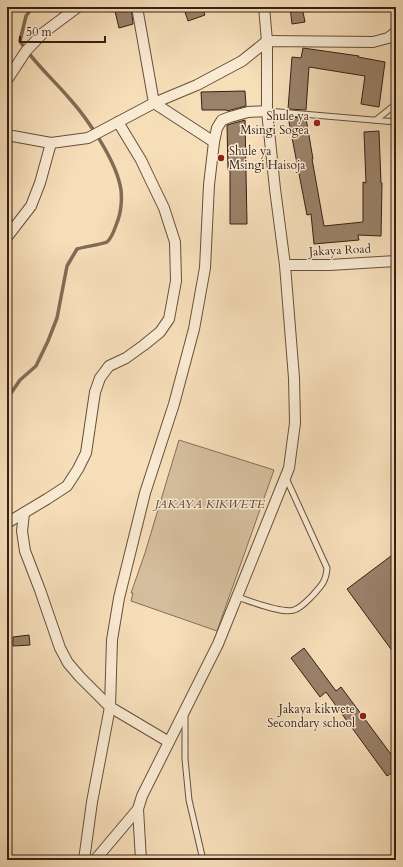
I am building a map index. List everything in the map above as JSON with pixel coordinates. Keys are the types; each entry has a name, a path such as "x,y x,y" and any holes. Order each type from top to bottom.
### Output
{"street":[{"path":"7,80 26,51 42,33 78,7"},
{"path":"137,7 154,103 214,142"},
{"path":"141,860 138,810 142,796 185,713 218,644 289,468 295,423 294,378 285,266 267,110 267,41 264,7"},
{"path":"10,134 51,143 88,138 154,103 197,85 242,61 267,41 373,42 388,38 396,32"},
{"path":"84,860 92,802 110,706 112,640 119,598 145,492 174,404 194,329 205,268 209,185 217,128 222,120 230,116 267,110"},
{"path":"7,523 67,486 86,453 95,392 100,378 109,366 126,358 160,332 169,319 173,305 176,281 175,242 164,208 141,160 118,122"},
{"path":"7,237 31,206 40,183 51,143"},
{"name":"Jakaya Road","path":"285,266 396,261"},
{"path":"24,513 22,531 25,551 60,648 68,663 76,673 110,706 169,742"},
{"path":"95,860 138,810"}],"lane":[{"path":"376,120 396,104"},
{"path":"267,110 396,122"},
{"path":"237,596 284,611 294,610 306,602 326,578 327,568 286,477"},
{"path":"185,713 185,758 189,800 203,860"}],"green space":[{"name":"JAKAYA KIKWETE","path":"179,440 274,470 217,631 131,601 133,593 131,593 145,553"}],"building":[{"path":"114,7 131,7 133,24 119,28"},
{"path":"189,7 202,7 205,15 188,21 184,9"},
{"path":"290,7 302,7 305,22 292,24"},
{"path":"303,48 359,56 358,57 385,62 379,107 361,104 365,76 309,67 306,110 288,109 292,57 301,58"},
{"path":"245,91 246,106 227,111 202,110 201,92"},
{"path":"288,117 306,118 324,226 363,222 363,182 366,183 364,132 379,131 382,183 381,236 358,235 359,240 314,244 311,214 307,215"},
{"path":"245,120 247,224 230,224 230,170 228,170 227,125"},
{"path":"391,556 396,563 396,656 347,589"},
{"path":"29,635 30,645 13,646 13,637"},
{"path":"304,648 336,691 341,687 396,761 396,770 387,776 326,692 320,697 291,658"}],"waterway":[{"path":"7,399 20,380 36,366 48,341 57,318 67,266 77,249 105,243 109,240 118,220 121,202 121,190 118,179 114,167 101,141 77,107 37,63 20,41 26,16 33,7"}],"place":[{"name":"Shule ya Msingi Sogea","path":"317,123"},
{"name":"Shule ya Msingi Haisoja","path":"221,158"},
{"name":"Jakaya kikwete Secondary school","path":"363,716"}]}
